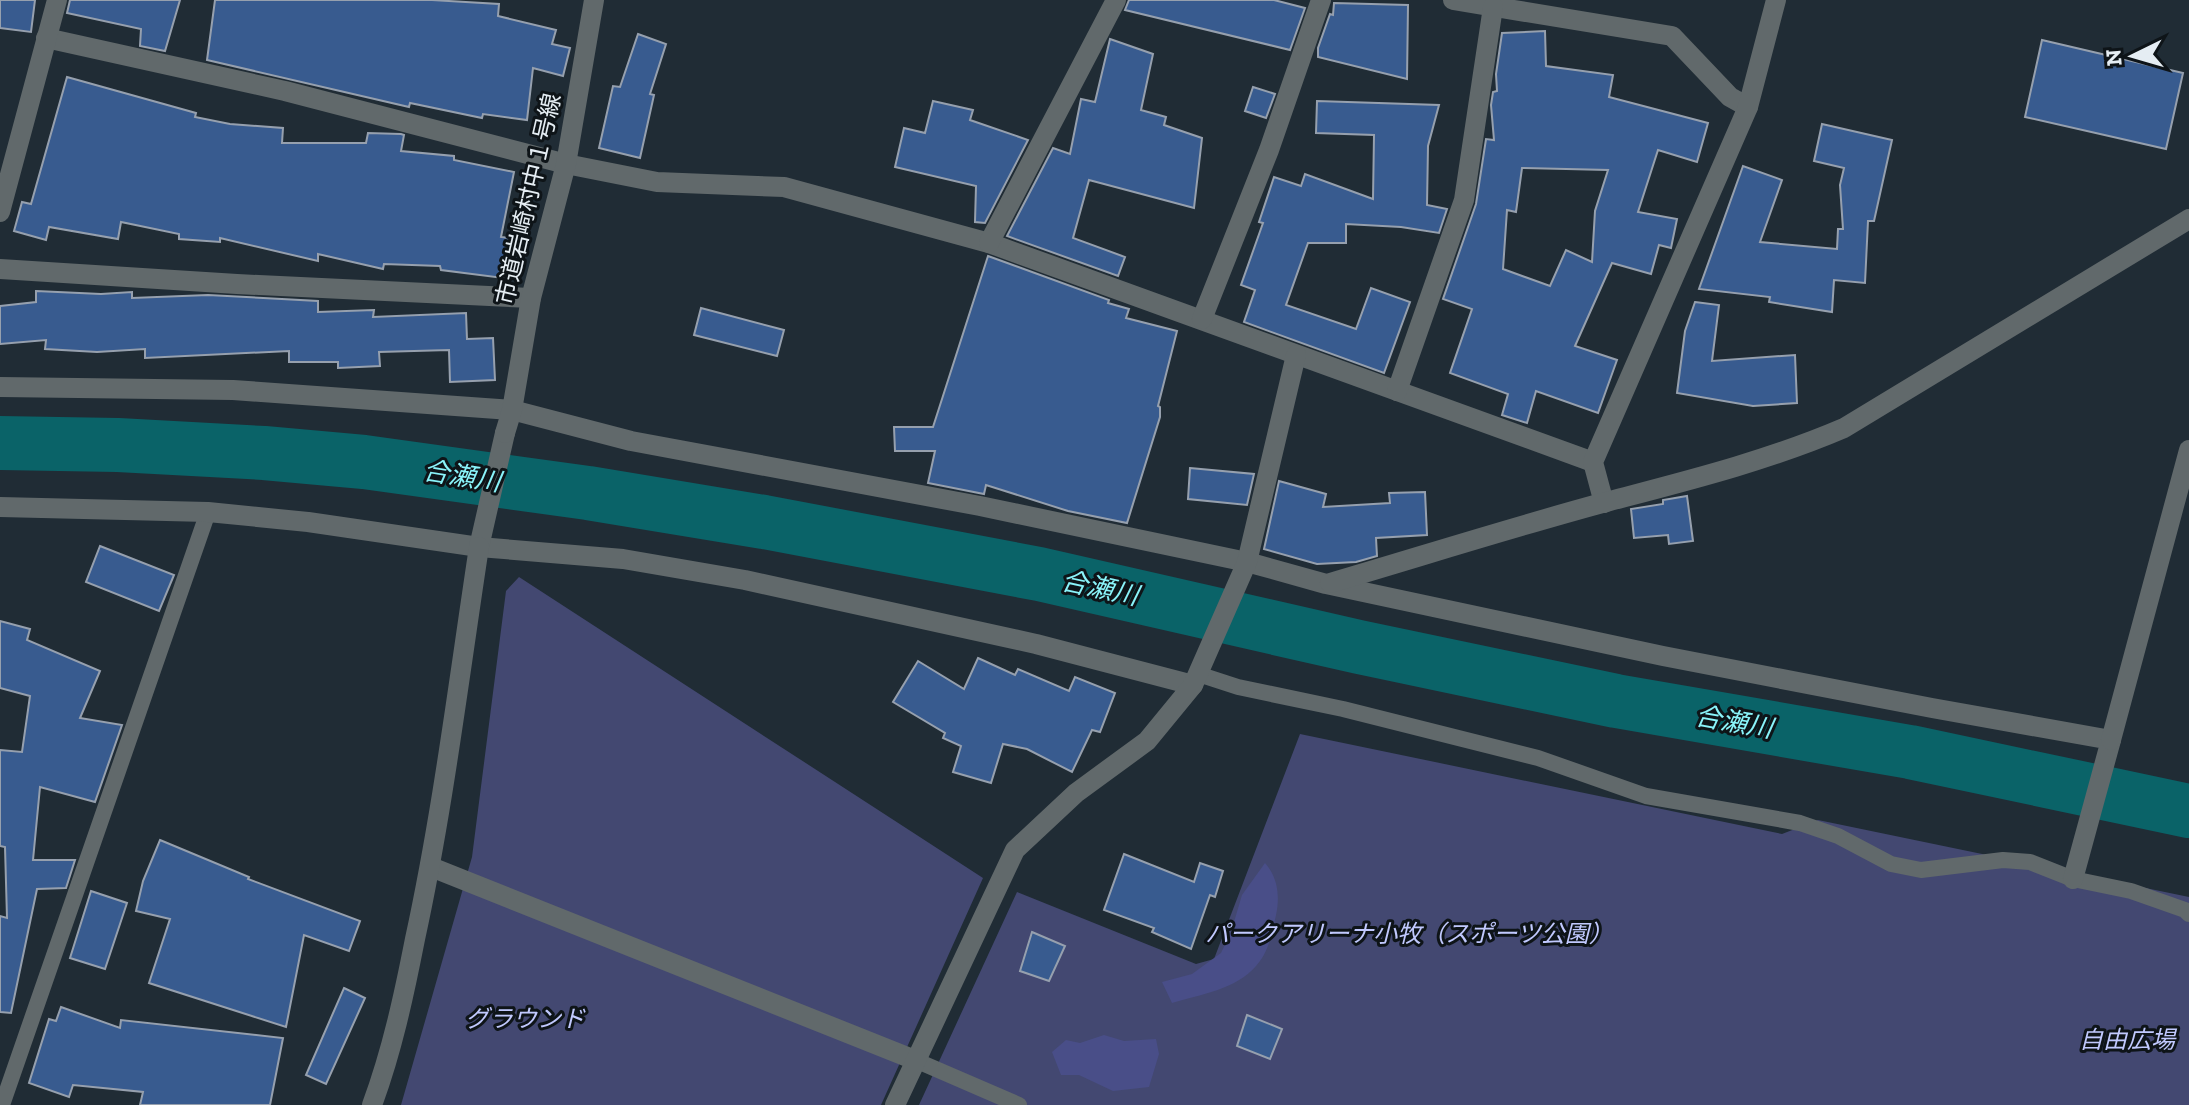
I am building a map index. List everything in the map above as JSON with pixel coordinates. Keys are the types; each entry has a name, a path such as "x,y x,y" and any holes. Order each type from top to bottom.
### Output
{"street":[{"path":"0,212 57,0"},
{"name":"市道岩崎村中１号線","path":"372,1105 402,1000 431,867 479,547 512,410 531,298 566,164 594,0"},
{"path":"989,243 1116,0"},
{"path":"1202,319 1269,150 1321,0"},
{"path":"1453,0 1672,36 1730,97 1748,107"},
{"path":"1604,503 1593,462 1748,107 1776,0"},
{"path":"1397,391 1464,200 1493,7"},
{"path":"46,38 285,91 566,164 657,182 784,187 989,243 1593,462"},
{"path":"1326,584 1801,447 1844,428 2189,219"},
{"path":"0,269 531,298"},
{"path":"895,1105 1015,850 1076,793 1147,741 1196,679 1247,562 1296,355"},
{"path":"0,387 233,390 512,410 631,441 980,506 1247,562 1326,584 1663,656 2110,745"},
{"path":"2073,879 2189,450"},
{"path":"0,507 208,512 308,522 479,547 623,559 745,580 1196,679"},
{"path":"431,867 915,1060"}],"lane":[{"path":"4,1103 208,512"},
{"path":"1196,679 1357,712 1538,758 1646,796 1800,823 1838,836 1891,864 1921,870 2003,860 2030,862 2073,879 2131,891 2189,914"},
{"path":"915,1060 1019,1105"}],"green space":[{"name":"グラウンド","path":"519,577 983,878 881,1105 401,1105 472,857 506,591"},
{"name":"パークアリーナ小牧（スポーツ公園）","path":"1300,734 1782,834 1818,820 2189,897 2189,1105 919,1105 1017,892 1196,964 1214,959"}],"shaded area":[{"path":"1265,863 1275,881 1278,901 1271,935 1260,961 1248,974 1228,986 1172,1003 1162,982 1192,974 1221,953 1242,895"},
{"path":"1104,1035 1124,1041 1156,1039 1159,1054 1149,1087 1113,1091 1079,1075 1061,1075 1052,1052 1066,1040 1080,1043"}],"building":[{"path":"0,0 35,0 31,32 0,28"},
{"path":"70,0 180,0 165,51 140,46 141,29 67,13"},
{"path":"215,0 432,0 499,4 498,16 556,30 552,44 570,48 563,76 533,68 527,120 483,114 482,118 410,103 409,107 207,60"},
{"path":"1129,0 1274,0 1305,8 1290,50 1125,10"},
{"path":"1334,3 1408,5 1407,79 1318,57 1318,48 1330,14 1333,15"},
{"path":"1545,31 1546,66 1613,75 1609,97 1708,123 1697,162 1658,150 1638,212 1677,219 1671,248 1659,245 1651,274 1612,263 1575,346 1617,360 1598,413 1536,391 1527,423 1502,415 1508,394 1450,373 1472,309 1443,299 1476,204 1486,139 1494,140 1491,105 1493,92 1497,91 1496,74 1502,33","holes":["1522,168 1608,170 1595,211 1592,262 1566,250 1550,286 1503,269 1507,210 1516,212"]},
{"path":"638,34 666,44 650,94 654,95 640,158 599,148 613,86 620,87"},
{"path":"1110,39 1153,54 1141,110 1166,117 1164,125 1202,138 1194,208 1089,180 1073,238 1125,257 1118,276 1007,236 1053,148 1070,154 1081,99 1095,102"},
{"path":"2042,40 2183,73 2166,149 2025,117"},
{"path":"67,77 196,113 195,117 230,124 283,128 282,143 366,143 368,133 401,134 404,135 401,151 454,156 454,160 514,172 501,237 509,238 503,278 441,270 440,266 384,264 383,269 318,254 318,261 220,238 220,242 179,239 179,234 121,222 118,239 49,227 46,240 14,231 22,202 31,204"},
{"path":"1253,87 1275,94 1266,118 1245,111"},
{"path":"933,101 973,110 970,120 1028,140 985,223 975,222 976,186 895,167 904,128 925,133"},
{"path":"1317,101 1439,105 1428,146 1427,205 1447,209 1439,233 1346,224 1346,243 1308,243 1286,305 1356,329 1371,288 1410,302 1384,373 1244,322 1255,290 1241,285 1263,223 1259,222 1274,177 1301,186 1305,174 1373,199 1374,135 1316,133"},
{"path":"1822,124 1892,140 1874,221 1868,221 1865,283 1834,280 1832,312 1769,302 1770,297 1699,289 1743,166 1782,180 1760,242 1837,249 1838,229 1843,229 1840,185 1844,168 1814,161"},
{"path":"988,256 1109,300 1108,303 1129,309 1126,318 1177,331 1158,406 1160,417 1127,523 1068,511 986,485 984,494 928,483 935,451 895,451 894,427 933,427"},
{"path":"36,291 132,292 132,298 208,295 318,301 318,312 374,310 373,317 466,313 467,339 493,338 495,380 450,382 449,350 379,352 380,366 338,368 338,362 289,362 289,351 145,358 145,349 97,352 45,349 46,340 0,344 0,306 36,302"},
{"path":"1695,302 1719,305 1712,361 1795,355 1797,403 1753,406 1677,393 1685,331"},
{"path":"701,308 784,330 777,356 694,335"},
{"path":"1190,468 1254,474 1247,505 1188,499"},
{"path":"1279,481 1326,494 1323,507 1390,503 1389,493 1425,492 1427,535 1376,538 1377,556 1356,562 1317,564 1264,549"},
{"path":"1687,496 1693,541 1669,544 1668,535 1634,538 1631,509"},
{"path":"100,546 174,575 159,611 86,582"},
{"path":"0,621 30,629 27,640 100,671 80,718 122,725 95,802 40,787 33,860 75,860 66,888 37,889 11,1013 0,1012 0,916 7,918 5,847 0,846 0,750 22,752 30,696 0,688"},
{"path":"978,658 1015,675 1018,669 1069,691 1075,677 1115,693 1100,732 1092,730 1072,772 1027,749 1003,744 991,783 953,772 961,746 943,738 945,733 893,702 918,661 964,689"},
{"path":"160,840 248,879 360,921 349,951 304,935 286,1027 149,983 170,919 136,911 143,881"},
{"path":"1124,854 1194,882 1200,863 1223,871 1215,897 1210,895 1191,949 1152,932 1154,928 1104,910"},
{"path":"91,891 127,903 105,969 70,958"},
{"path":"1032,932 1065,946 1049,981 1020,971"},
{"path":"344,988 365,998 326,1084 306,1075"},
{"path":"61,1007 120,1028 121,1020 283,1038 270,1105 140,1105 143,1092 73,1085 69,1097 29,1083 49,1019 56,1021"},
{"path":"1247,1015 1282,1029 1270,1059 1237,1046"}],"waterway":[{"name":"合瀬川","path":"0,443 118,445 364,462 588,493 764,522 1039,574 1359,647 1616,701 1910,752 2189,811"}],"park label":[{"name":"自由広場","path":"2127,1039"}]}
